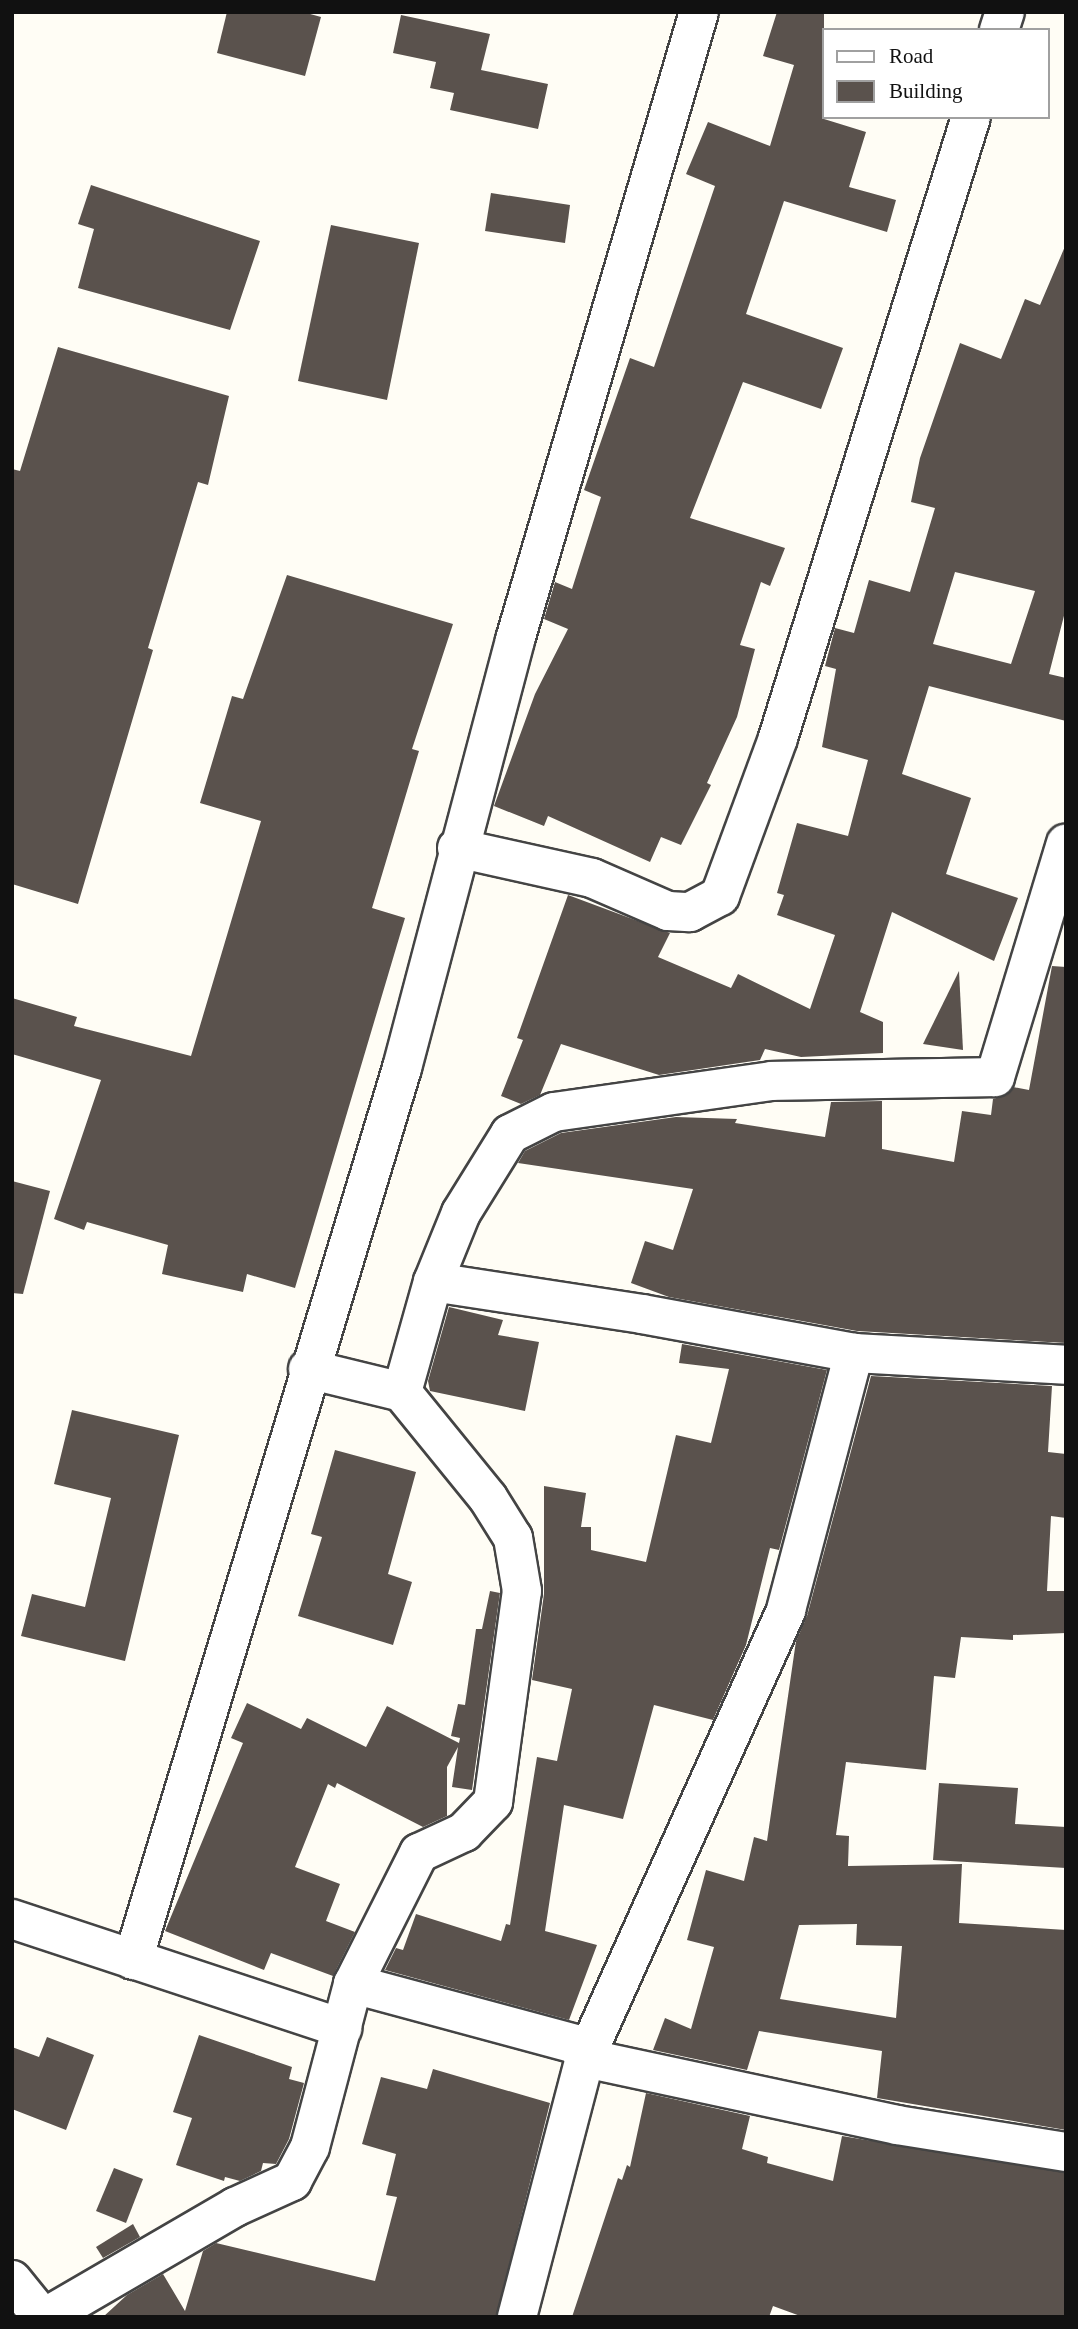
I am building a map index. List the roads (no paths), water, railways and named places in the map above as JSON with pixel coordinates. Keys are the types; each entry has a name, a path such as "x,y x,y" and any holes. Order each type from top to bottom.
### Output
{"street":[{"path":"133,1960 308,1369 402,1068 457,848 699,12"},
{"path":"457,848 592,878 668,911 690,912 720,896 778,738 970,119"},
{"path":"402,1392 433,1282 461,1213 509,1134 554,1112 772,1081 995,1077 1066,844"},
{"path":"433,1282 642,1314 853,1353 1066,1365"},
{"path":"517,2317 584,2058 786,1610 853,1353"},
{"path":"12,2280 44,2317 235,2207 292,2181 310,2147 353,1984 419,1853 464,1832 493,1802 522,1591 513,1538 488,1498 402,1392 308,1369"},
{"path":"12,1919 342,2028"},
{"path":"353,1984 576,2044 584,2058 897,2126 1066,2152"}]}
